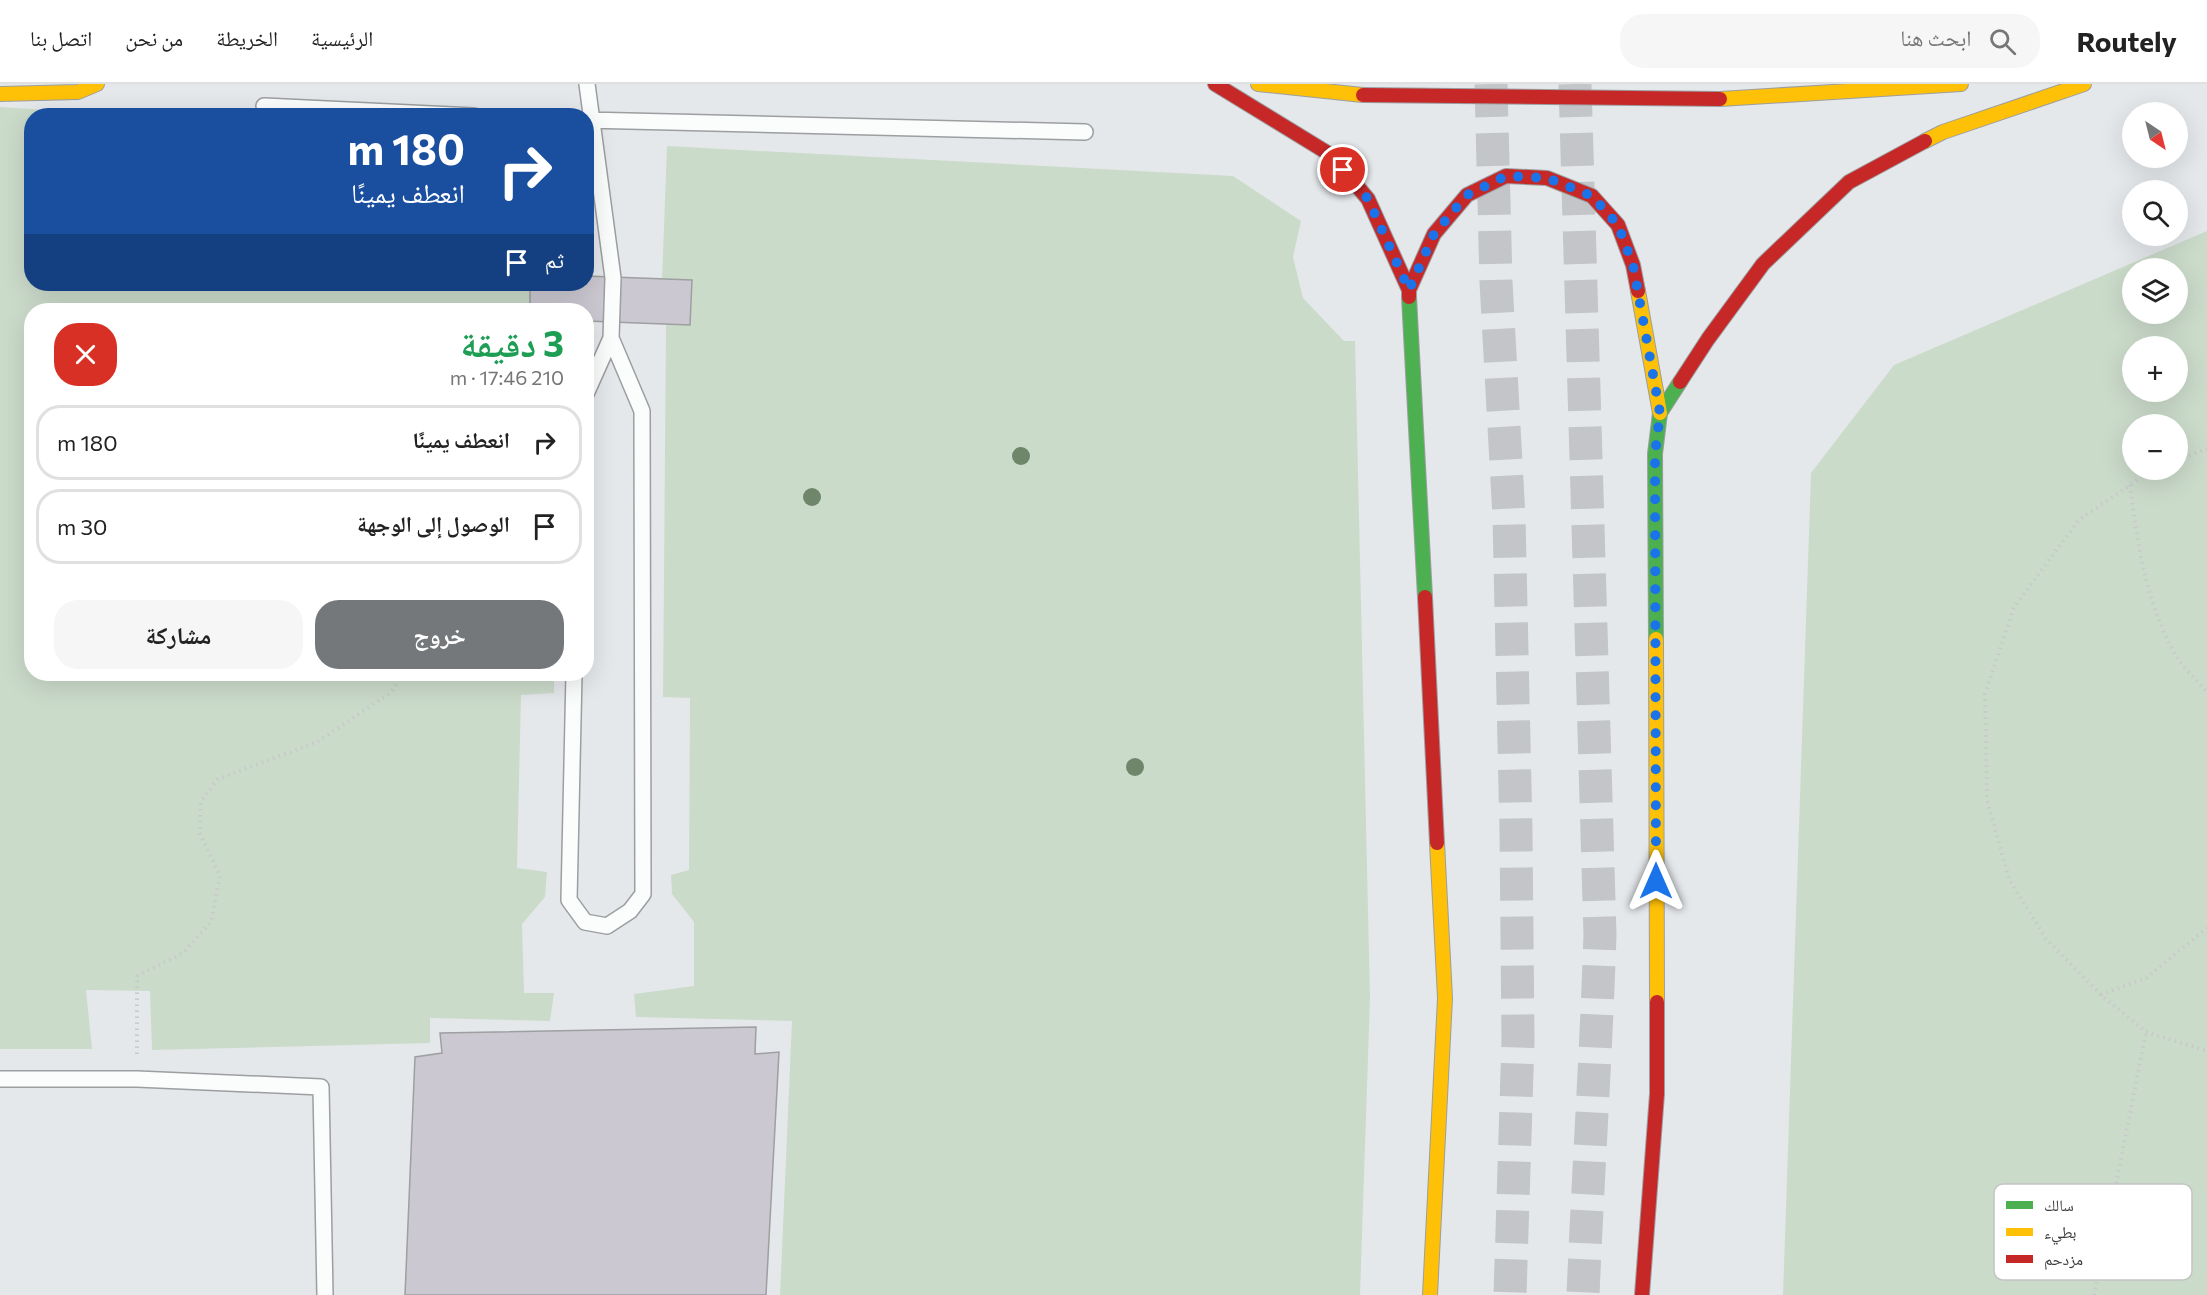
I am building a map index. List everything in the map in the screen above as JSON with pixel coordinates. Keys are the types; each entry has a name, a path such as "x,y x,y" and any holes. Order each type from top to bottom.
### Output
{"main road":[{"path":"0,94 78,92 97,84"},
{"path":"1215,84 1330,155 1368,199 1409,290 1445,998 1430,1295"},
{"path":"1258,84 1363,95 1720,99 1961,84"},
{"path":"1660,413 1708,339 1763,264 1849,182 1943,132 2084,84"},
{"path":"1409,290 1434,234 1467,195 1506,176 1547,178 1592,196 1618,225 1633,265 1660,413 1655,454 1657,1094 1642,1295"}],"lane":[{"path":"587,84 588,108"},
{"path":"264,106 306,108"},
{"path":"594,120 1084,132"},
{"path":"594,153 613,278 611,338 594,376"},
{"path":"574,681 569,900 585,922 607,926 630,911 643,894 642,411 611,338"},
{"path":"0,1079 137,1079 321,1087 325,1295"}],"path":[{"path":"2188,456 2207,449"},
{"path":"2137,480 2079,520 2014,607 1985,694 1987,800 2009,879 2046,939 2101,995 2146,1032 2207,1051"},
{"path":"2130,485 2139,551 2153,605 2175,655 2207,692"},
{"path":"137,1079 137,976 183,953 211,922 220,876 200,833 201,801 218,779 317,742 390,693 399,681"},
{"path":"2101,995 2146,978 2207,928"},
{"path":"2116,1184 2146,1032"},
{"path":"2094,1295 2097,1280"}],"green space":[{"path":"0,107 24,109 24,291 530,291 530,303 24,303 24,681 554,681 554,693 521,695 517,868 547,872 545,897 522,924 524,993 554,993 550,1021 430,1018 430,1043 152,1050 150,991 86,990 92,1049 0,1049"},
{"path":"667,146 1233,176 1301,221 1293,257 1303,298 1344,341 1355,341 1370,998 1360,1295 780,1295 792,1021 636,1017 634,994 694,986 694,922 672,894 671,875 689,870 690,698 663,697 666,324 690,325 692,281 662,280"},
{"path":"2207,231 2207,1295 1783,1295 1811,473 1894,365 2122,267 2122,324 2188,324 2188,258 2144,258 2172,246 2188,246 2188,239"}],"building":[{"path":"594,276 692,280 690,325 594,321 594,303 530,303 530,291 594,291"},
{"path":"756,1027 755,1054 779,1052 766,1295 405,1295 415,1057 442,1053 440,1033"}],"tunnel":[{"path":"1491,84 1496,282 1509,517 1516,832 1518,1041 1510,1295"},
{"path":"1575,84 1600,935 1583,1295"}],"traffic: fast":[{"path":"1409,297 1425,597"},
{"path":"1656,639 1655,454 1660,413 1680,382"}],"traffic: slow":[{"path":"0,94 78,92 97,84"},
{"path":"1258,84 1363,95"},
{"path":"1720,99 1961,84"},
{"path":"1925,141 1943,132 2084,84"},
{"path":"1638,291 1660,413"},
{"path":"1656,639 1657,1002"},
{"path":"1430,1295 1445,998 1437,843"}],"traffic: jam":[{"path":"1215,84 1331,155 1368,199 1409,290 1409,297"},
{"path":"1363,95 1720,99"},
{"path":"1680,382 1708,339 1763,264 1849,182 1925,141"},
{"path":"1409,290 1434,234 1467,195 1506,176 1547,178 1592,196 1618,225 1633,265 1638,291"},
{"path":"1425,597 1437,843"},
{"path":"1642,1295 1657,1094 1657,1002"}],"route":[{"path":"1343,170 1368,199 1409,290 1434,234 1467,195 1506,176 1547,178 1592,196 1618,225 1633,265 1660,413 1655,454 1656,881"}]}
